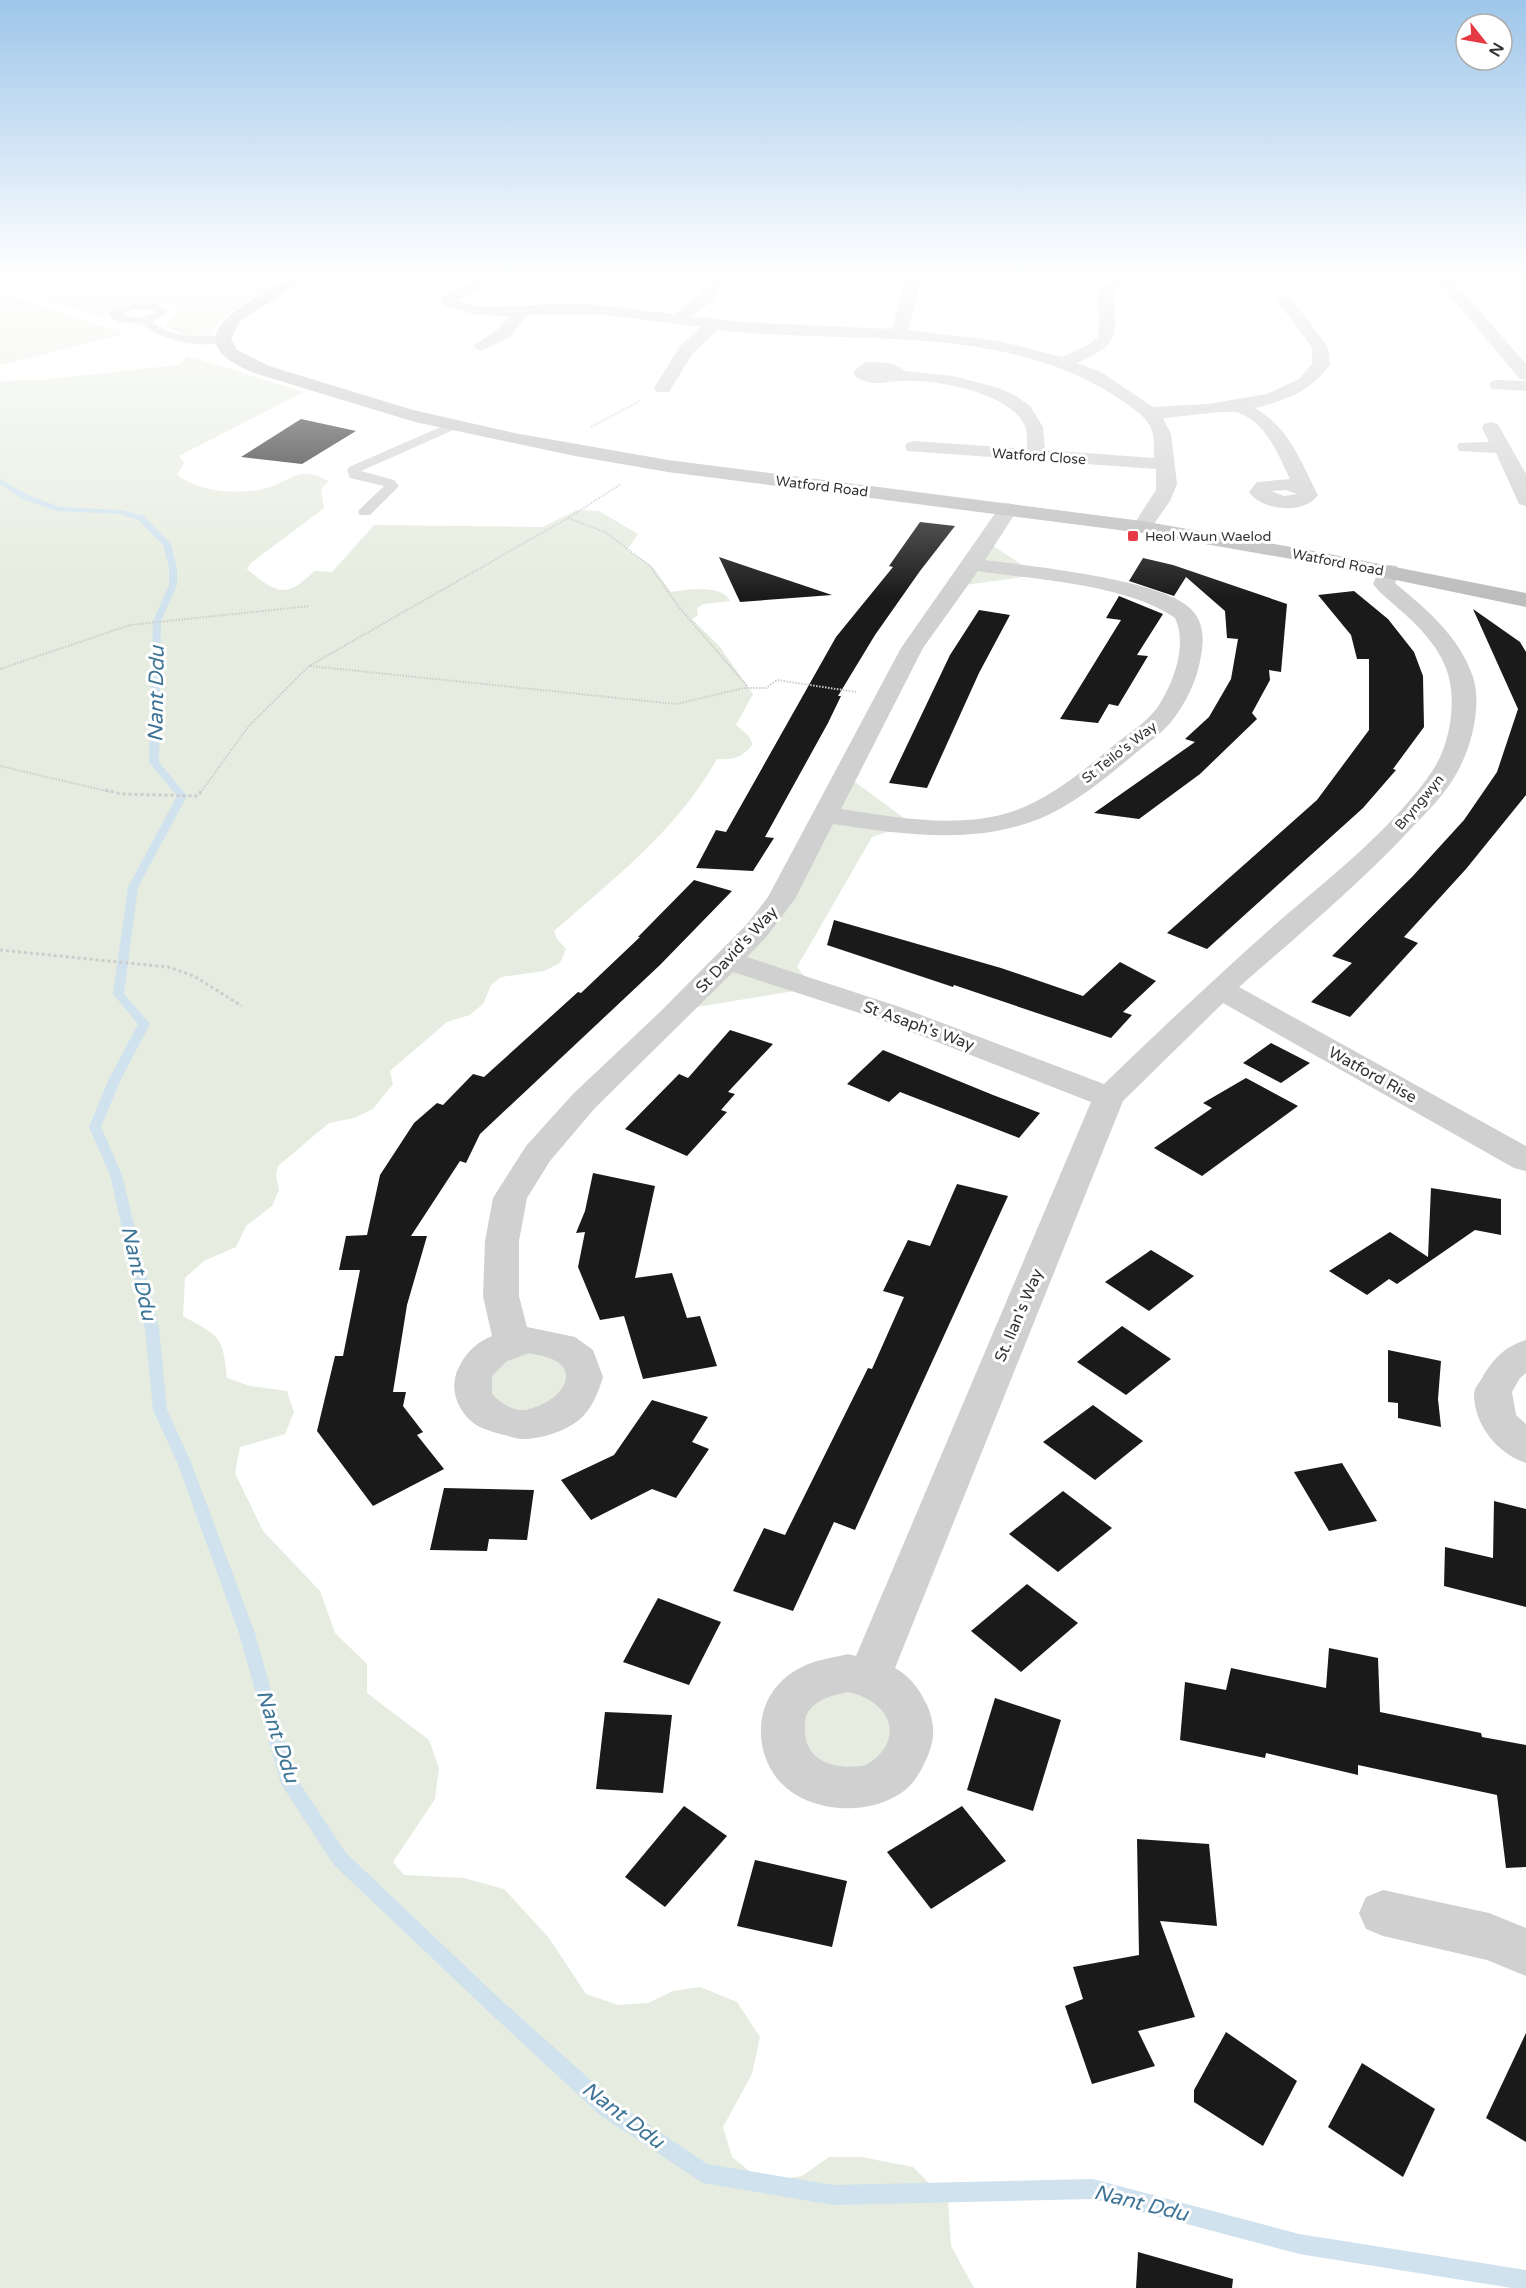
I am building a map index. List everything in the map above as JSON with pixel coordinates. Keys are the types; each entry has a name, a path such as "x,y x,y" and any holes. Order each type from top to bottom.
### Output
{"street":[{"name":"Watford Road","path":"310,384 419,417 558,447 653,463 1142,527 1389,571 1526,600"},
{"path":"652,392 659,384"},
{"path":"960,384 978,388 1021,408 1033,423 1036,455"},
{"path":"1110,384 1150,413 1162,433 1167,483 1163,494 1142,527"},
{"path":"1150,413 1196,411 1238,405 1278,394 1302,384"},
{"path":"1498,385 1526,386"},
{"path":"1238,405 1267,423 1278,436 1304,489"},
{"path":"1491,428 1518,477 1526,500"},
{"name":"Watford Close","path":"914,447 1164,464"},
{"path":"1466,447 1503,448"},
{"name":"St David's Way","path":"512,1343 501,1296 502,1241 510,1198 538,1154 584,1101 672,1017 757,930 781,899 912,648 1008,509"},
{"name":"St Teilo's Way","path":"826,815 947,826 982,826 1012,820 1037,811 1115,757 1158,723 1172,704 1187,672 1191,646 1190,626 1184,613 1172,605 1132,590 972,564"},
{"name":"Bryngwyn","path":"1220,989 1371,855 1419,806 1446,770 1459,738 1464,702 1461,677 1445,645 1424,619 1384,584 1389,571"},
{"name":"St Asaph's Way","path":"726,960 899,1017 1109,1097"},
{"name":"St. Ilan's Way","path":"869,1677 1109,1097 1220,989"},
{"name":"Watford Rise","path":"1220,989 1526,1160"},
{"path":"1526,1354 1507,1368 1493,1392 1498,1420 1526,1448"},
{"path":"1383,1913 1489,1937 1526,1952"}],"lane":[{"path":"365,512 392,486 389,483 355,475 354,470 454,425"}],"path":[{"path":"558,447 652,392"},
{"path":"0,766 121,794 198,796 248,727 309,666 568,519 653,463"},
{"path":"568,519 605,532 650,566 678,606 748,688"},
{"path":"0,669 30,662 105,632 130,625 310,606"},
{"path":"309,666 675,704 748,688 766,688 777,680 887,696"},
{"path":"0,950 168,967 194,976 242,1006"}],"shaded area":[{"path":"0,384 277,384 304,392 179,456 184,463 177,475 196,485 230,492 263,489 301,474 318,476 329,481 321,489 324,508 251,563 247,569 266,584 281,590 288,589 296,586 314,571 332,572 374,525 543,527 577,510 599,511 638,534 627,550 652,566 671,592 694,589 712,590 720,592 730,601 704,604 697,608 698,615 692,619 719,646 753,694 736,725 748,735 753,744 737,757 717,759 684,808 664,830 622,872 554,931 557,939 566,949 560,963 544,971 501,977 491,985 483,1004 470,1015 447,1022 390,1071 393,1084 373,1109 354,1118 329,1123 278,1166 276,1175 279,1190 272,1206 246,1226 236,1247 204,1261 185,1278 183,1316 217,1338 224,1353 227,1378 250,1386 287,1391 294,1412 285,1434 240,1447 235,1473 263,1531 320,1591 335,1633 367,1664 367,1693 429,1740 439,1768 435,1799 393,1862 404,1875 464,1878 504,1889 549,1938 586,1994 618,2005 648,2003 673,1991 700,1987 737,2002 760,2037 752,2074 723,2127 732,2157 763,2182 802,2176 829,2157 861,2157 913,2167 948,2202 951,2246 974,2288 0,2288"},
{"path":"987,542 1038,575 957,586"},
{"path":"847,776 912,824 872,837 797,967 813,988 678,1010 757,930"},
{"path":"529,1340 585,1378 519,1424 473,1374"},
{"path":"869,1677 910,1748 826,1786 784,1710"}],"building":[{"path":"301,419 356,431 302,464 241,457"},
{"path":"920,522 955,526 875,635 838,696 841,696 828,723 765,837 774,838 753,871 696,868 716,830 726,832 836,637 893,567 889,566"},
{"path":"719,557 832,595 740,602"},
{"path":"1143,558 1173,565 1287,604 1281,672 1269,670 1270,680 1252,713 1257,719 1200,774 1139,819 1094,813 1195,742 1185,739 1209,717 1231,679 1238,639 1227,638 1225,611 1186,577 1174,596 1129,581"},
{"path":"1354,591 1388,619 1414,652 1423,676 1424,727 1393,769 1396,770 1363,808 1207,949 1167,933 1317,800 1369,730 1369,659 1357,659 1351,635 1318,595"},
{"path":"1119,596 1163,614 1137,655 1148,656 1118,706 1109,704 1098,723 1060,719 1121,620 1106,618"},
{"path":"1473,609 1520,642 1526,652 1526,795 1466,869 1404,937 1418,943 1350,1017 1311,1002 1352,963 1332,956 1412,877 1464,820 1497,772 1518,709"},
{"path":"979,610 1010,615 979,673 927,788 889,783 950,655"},
{"path":"694,880 732,891 660,965 480,1134 466,1163 460,1161 411,1236 427,1236 407,1305 393,1392 406,1392 403,1406 423,1432 417,1435 444,1469 373,1506 317,1431 335,1356 343,1356 360,1270 339,1270 346,1236 367,1235 380,1175 414,1123 437,1103 443,1105 473,1074 484,1077 578,992 581,993 640,937 638,937"},
{"path":"834,920 1001,968 1083,996 1120,962 1156,981 1123,1012 1132,1015 1111,1038 827,945"},
{"path":"730,1030 773,1044 728,1092 735,1094 721,1110 727,1112 687,1156 625,1129 679,1074 688,1078"},
{"path":"1271,1043 1310,1063 1281,1083 1243,1063"},
{"path":"883,1050 1040,1113 1019,1138 900,1092 889,1102 847,1084"},
{"path":"1246,1078 1298,1106 1202,1176 1154,1148 1212,1108 1203,1103"},
{"path":"593,1173 655,1186 635,1278 672,1273 687,1318 700,1316 717,1366 643,1379 624,1316 600,1320 578,1267 585,1232 576,1233 585,1211"},
{"path":"957,1184 1008,1196 855,1530 834,1522 793,1611 733,1591 764,1528 785,1535 868,1368 872,1369 904,1297 883,1291 908,1240 930,1246"},
{"path":"1431,1188 1501,1199 1501,1235 1475,1230 1397,1284 1389,1279 1367,1295 1329,1271 1390,1232 1428,1257"},
{"path":"1151,1250 1194,1276 1149,1311 1105,1282"},
{"path":"1122,1326 1171,1359 1126,1395 1077,1362"},
{"path":"1388,1350 1441,1361 1438,1399 1441,1427 1398,1418 1398,1403 1388,1402"},
{"path":"652,1400 708,1417 692,1442 709,1449 676,1498 652,1489 591,1520 561,1480 614,1455"},
{"path":"1093,1405 1143,1441 1095,1480 1043,1442"},
{"path":"1342,1463 1377,1521 1329,1531 1294,1472"},
{"path":"444,1488 534,1490 527,1540 489,1539 487,1551 430,1550"},
{"path":"1063,1491 1112,1528 1058,1572 1009,1534"},
{"path":"1494,1501 1526,1509 1526,1607 1444,1586 1445,1547 1493,1558"},
{"path":"1027,1584 1078,1623 1021,1672 971,1631"},
{"path":"658,1598 721,1622 689,1685 623,1662"},
{"path":"1329,1648 1378,1658 1380,1712 1481,1733 1482,1737 1526,1745 1526,1867 1506,1868 1497,1795 1358,1765 1358,1775 1266,1753 1265,1758 1180,1740 1185,1682 1226,1690 1231,1668 1326,1688"},
{"path":"995,1698 1061,1720 1033,1811 967,1790"},
{"path":"605,1712 672,1715 663,1793 596,1789"},
{"path":"684,1806 727,1836 665,1907 625,1877"},
{"path":"962,1806 1006,1861 931,1909 887,1852"},
{"path":"1137,1839 1209,1844 1217,1926 1160,1921 1195,2017 1138,2031 1155,2066 1092,2084 1065,2006 1083,1999 1073,1967 1139,1955"},
{"path":"755,1860 847,1881 832,1947 737,1926"},
{"path":"1226,2032 1297,2081 1263,2146 1194,2102 1194,2090"},
{"path":"1526,2033 1526,2142 1486,2118"},
{"path":"1362,2063 1435,2109 1403,2177 1328,2127"},
{"path":"1138,2252 1233,2279 1232,2288 1136,2288"}],"waterway":[{"name":"Nant Ddu","path":"0,481 25,497 59,509 121,512 141,518 167,544 173,568 173,585 157,621 154,762 182,796 133,887 118,994 144,1024 114,1081 95,1127 116,1175 152,1328 160,1410 184,1462 247,1633 287,1779 340,1859 496,2007 607,2108 703,2173 833,2195 1093,2189 1299,2244 1526,2280"}],"place":[{"name":"Heol Waun Waelod","path":"1133,536"}]}
